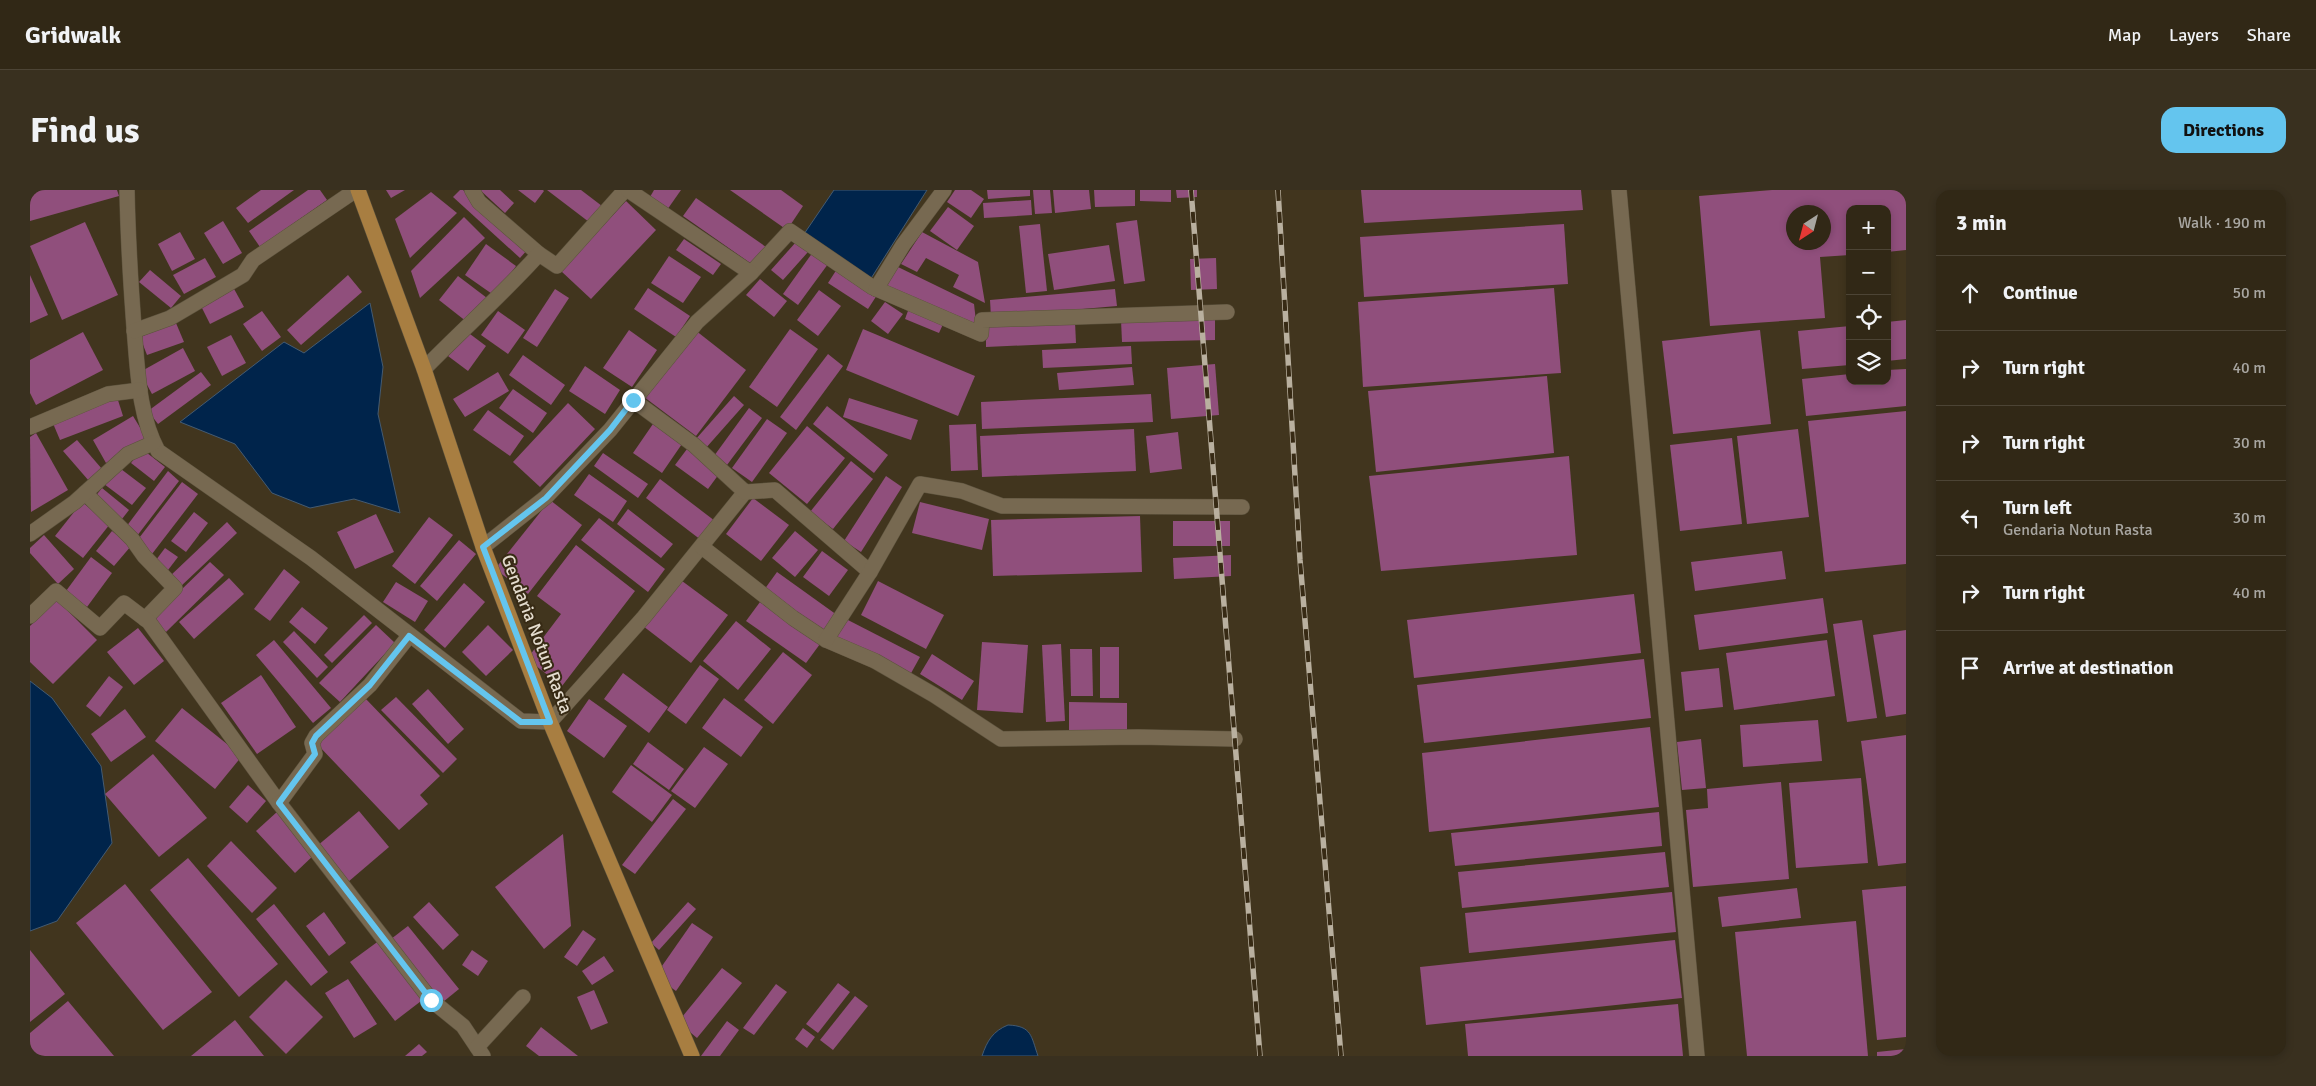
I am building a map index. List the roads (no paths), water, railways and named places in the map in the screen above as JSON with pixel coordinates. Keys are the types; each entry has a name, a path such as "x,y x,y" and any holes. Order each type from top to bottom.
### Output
{"main road":[{"name":"Gendaria Notun Rasta","path":"357,190 424,369 483,547 550,722 692,1056"}],"street":[{"path":"127,190 128,257 140,390 149,434 158,452 311,558 521,722 550,722 644,617 745,492"},
{"path":"134,331 170,318 243,275 253,260 357,190"},
{"path":"472,190 479,202 539,254 556,266 627,190 751,273"},
{"path":"876,289 902,245 944,190"},
{"path":"1619,190 1697,1056"},
{"path":"483,547 546,498 610,430 697,322 751,273 790,231 876,289 981,334 982,320 1100,314 1227,312"},
{"path":"424,369 476,316 505,291 539,254"},
{"path":"30,427 108,394 140,390"},
{"path":"633,400 694,446 745,492 775,490 870,572"},
{"path":"30,534 85,493 128,454 153,443"},
{"path":"826,640 870,572 920,484 962,491 1002,506 1242,507"},
{"path":"85,493 126,532 144,556 175,588 145,619"},
{"path":"702,547 793,618 826,640 892,671 934,695 1001,739 1138,737 1235,739"},
{"path":"30,616 56,591 100,628 124,603 145,619 198,687 279,803 431,1000 464,1026 480,1052 523,997"},
{"path":"279,803 315,754 312,743 316,736 370,685 409,636"}],"water":[{"path":"834,190 927,190 870,280 804,234"},
{"path":"370,303 383,367 378,414 400,513 354,499 310,508 272,493 235,444 180,422 284,342 304,353"},
{"path":"30,681 52,698 101,766 112,843 57,921 30,931"},
{"path":"1008,1025 1022,1027 1029,1033 1038,1056 982,1056 991,1037 998,1030"}],"railway":[{"path":"1191,190 1260,1056"},
{"path":"1278,190 1300,560 1341,1056"}]}
